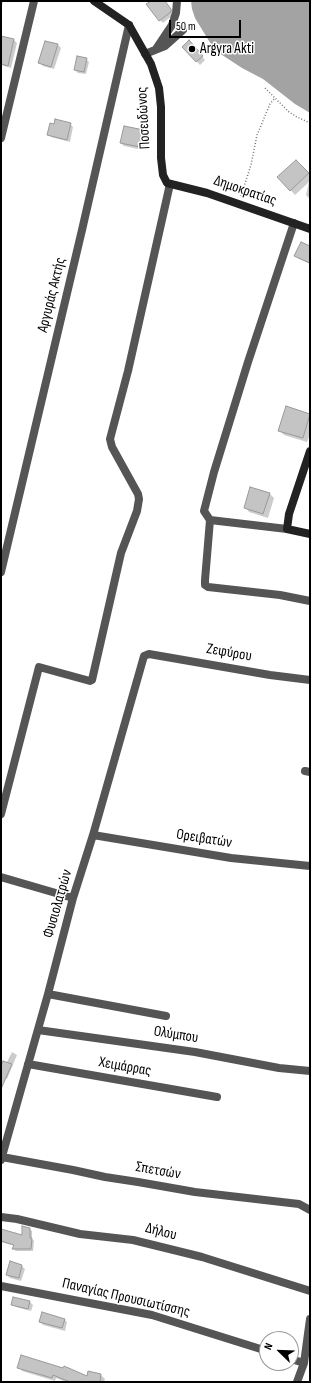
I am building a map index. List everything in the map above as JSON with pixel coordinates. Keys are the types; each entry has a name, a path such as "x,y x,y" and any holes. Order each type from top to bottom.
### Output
{"street":[{"path":"1,138 34,1"},
{"name":"Ποσειδώνος","path":"94,1 129,25 151,64 158,88 161,106 162,170 164,180 170,184"},
{"path":"156,49 172,25 176,13 177,1"},
{"name":"Αργυράς Ακτής","path":"1,572 129,25"},
{"path":"145,54 165,46 183,30"},
{"path":"1,814 39,667 90,681 92,680 121,553 137,511 139,499 138,494 112,447 110,439 128,371 170,184"},
{"name":"Δημοκρατίας","path":"170,184 207,193 310,229"},
{"path":"294,223 266,305 214,472 204,511 210,520 287,529 310,534"},
{"path":"287,529 290,514 310,451"},
{"path":"210,520 205,585 208,587 280,595 310,601"},
{"name":"Ζεφύρου","path":"144,656 149,654 270,675 310,680"},
{"name":"Φυσιολατρών","path":"1,1159 48,994 73,898 93,835 144,656"},
{"name":"Ορειβατών","path":"93,835 232,858 310,866"},
{"path":"1,877 73,898"},
{"path":"48,994 166,1016"},
{"name":"Ολύμπου","path":"38,1030 195,1052 279,1068 310,1071"},
{"name":"Χειμάρρας","path":"28,1064 217,1097"},
{"name":"Σπετσών","path":"1,1159 195,1192 299,1204 310,1210"},
{"name":"Δήλου","path":"1,1216 25,1220 80,1234 133,1240 202,1257 310,1291"},
{"name":"Παναγίας Προυσιωτίσσης","path":"1,1286 152,1316 259,1349"},
{"path":"297,1382 304,1363 310,1319"},
{"path":"299,1361 304,1363"}],"path":[{"path":"265,88 289,112 310,123"},
{"path":"238,203 251,165 257,135 270,104 275,98"}],"shaded area":[{"path":"191,1 310,1 310,113 295,104 263,79 242,68 216,51 195,18"}],"building":[{"path":"151,1 165,1 171,9 171,12 159,21 146,4"},
{"path":"1,36 14,39 8,66 1,64"},
{"path":"189,40 203,56 196,62 182,47"},
{"path":"45,41 58,44 51,67 38,63"},
{"path":"77,56 87,58 84,72 74,70"},
{"path":"55,119 71,123 67,140 47,135 50,123 54,124"},
{"path":"124,126 144,130 140,147 120,143"},
{"path":"296,160 309,173 290,191 277,177"},
{"path":"301,242 310,246 310,263 294,256"},
{"path":"286,406 310,414 303,438 278,431"},
{"path":"250,487 270,493 263,514 244,508"},
{"path":"3,1061 12,1064 1,1089 1,1065"},
{"path":"22,1226 30,1228 30,1238 32,1238 31,1249 12,1249 14,1245 1,1241 1,1229 22,1235"},
{"path":"10,1261 22,1265 19,1278 6,1275"},
{"path":"13,1297 30,1301 28,1309 11,1305"},
{"path":"42,1312 65,1319 62,1328 39,1322"},
{"path":"21,1355 63,1368 64,1366 87,1376 88,1371 101,1374 100,1382 70,1382 53,1375 52,1378 17,1368"}],"place":[{"name":"Argyra Akti","path":"192,49"}]}
